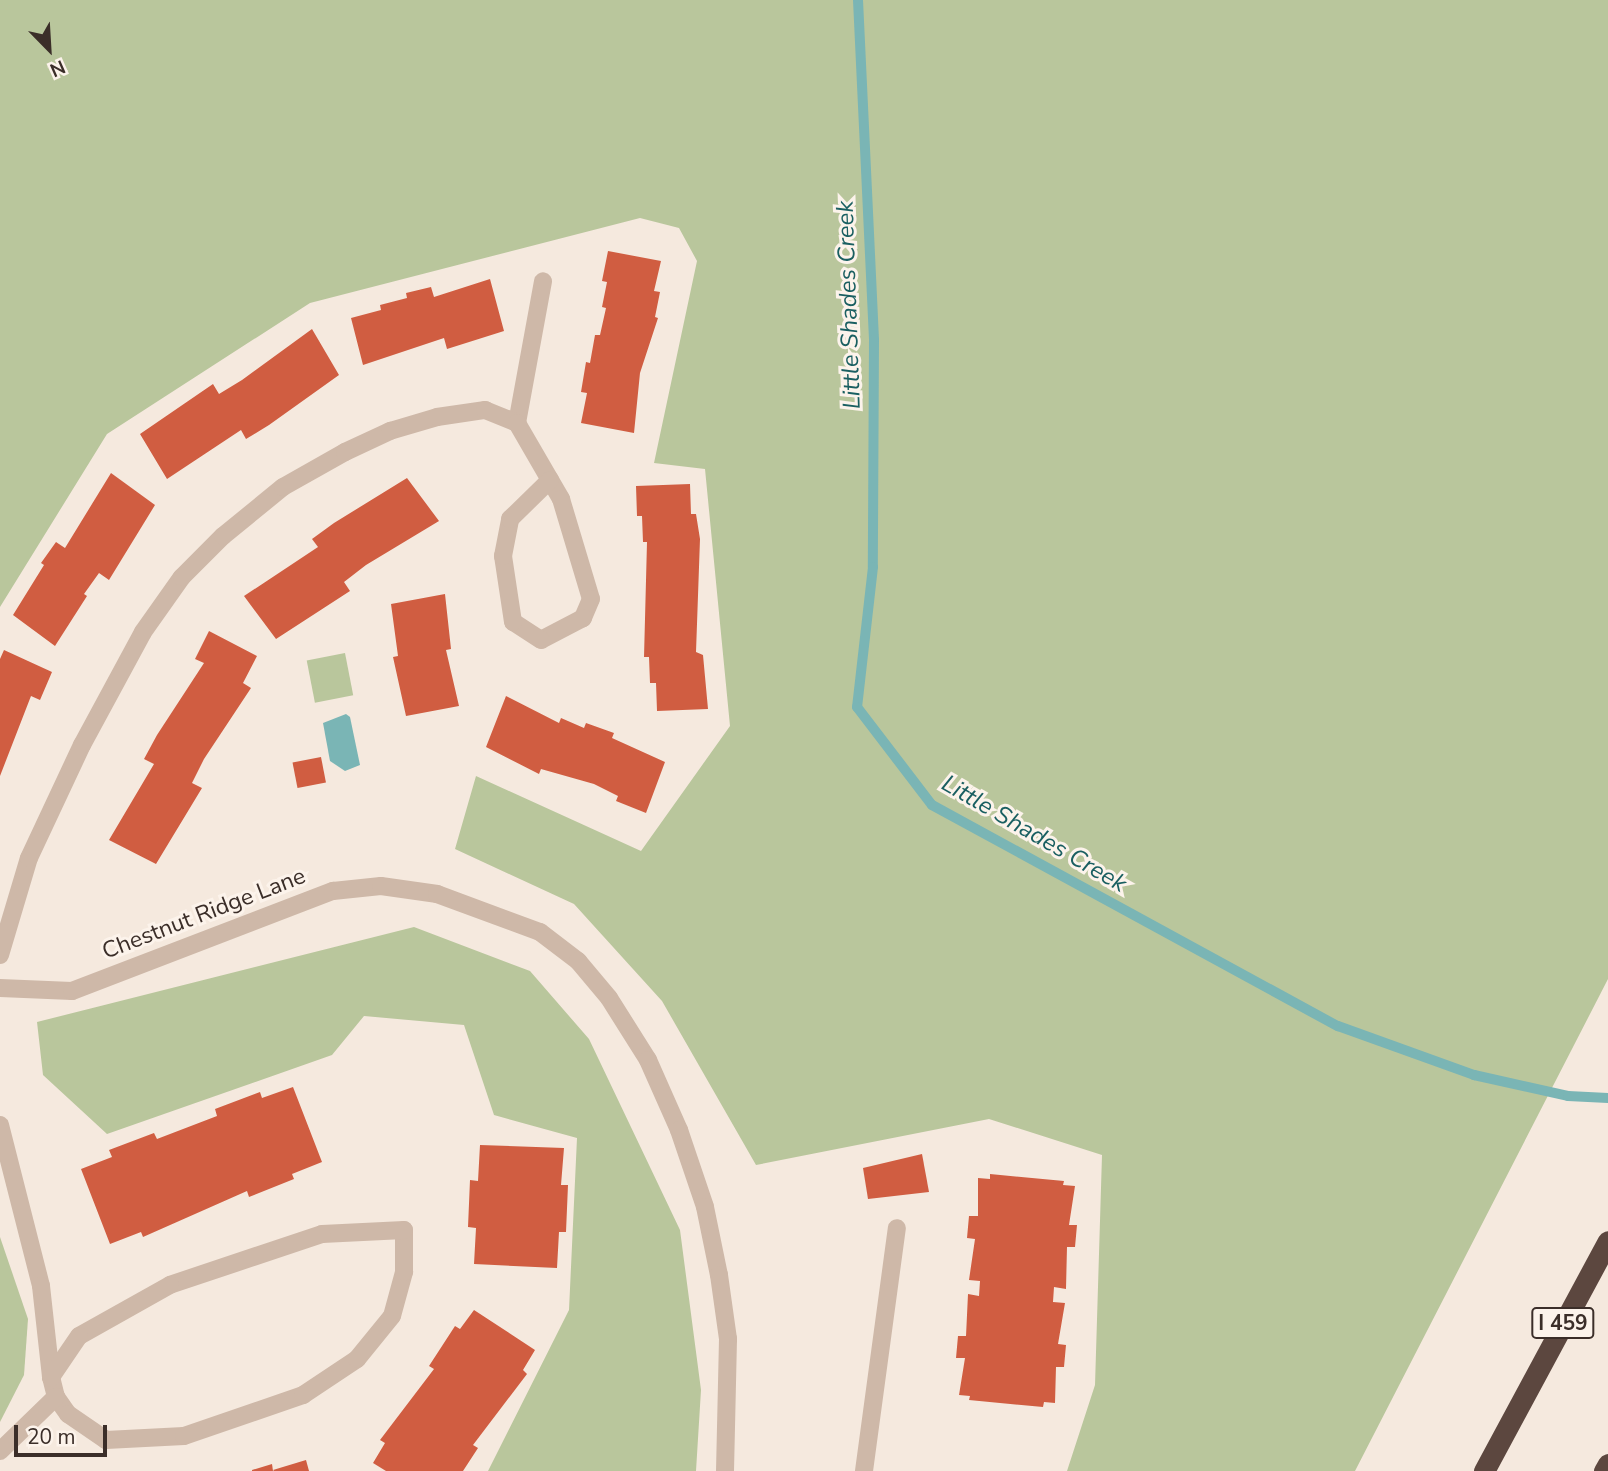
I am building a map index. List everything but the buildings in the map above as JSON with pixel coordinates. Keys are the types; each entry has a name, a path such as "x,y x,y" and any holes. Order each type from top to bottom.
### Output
{"highway":[{"name":"I 459","path":"1484,1471 1608,1241"},
{"path":"1604,1471 1608,1464"}],"street":[{"path":"517,423 543,281"},
{"path":"0,955 29,858 82,745 143,632 182,577 283,487 390,430 437,417 485,410 517,423 550,480 561,499 591,599 583,618 541,640 513,622 503,556 510,519 550,480"},
{"name":"Chestnut Ridge Lane","path":"0,988 72,991 333,891 381,886 437,894 540,932 578,961 609,999 648,1060 679,1130 705,1207 719,1275 728,1339 725,1471"},
{"path":"0,1125 41,1286 51,1377 56,1397 68,1414 106,1440 184,1436 303,1395 358,1359 392,1316 404,1272 404,1230 322,1234 170,1285 79,1336 51,1377"},
{"path":"864,1471 897,1227"},
{"path":"0,1451 56,1397"}],"green space":[{"path":"0,0 1608,0 1608,979 1355,1471 1067,1471 1095,1385 1102,1155 989,1119 756,1165 662,1001 574,904 455,849 476,776 641,851 730,726 705,469 654,463 697,261 679,228 640,218 310,303 107,434 0,607"},
{"path":"345,653 353,695 315,703 307,660"},
{"path":"414,927 530,971 589,1039 680,1230 701,1390 696,1471 488,1471 569,1310 577,1138 494,1115 464,1025 364,1016 332,1055 107,1134 43,1075 37,1022"},
{"path":"0,1237 28,1319 24,1375 0,1422"}],"water":[{"path":"346,714 350,717 360,765 345,771 330,761 323,723"}],"waterway":[{"name":"Little Shades Creek","path":"858,0 874,340 873,567 857,707 932,805 1338,1026 1474,1075 1568,1096 1608,1098"}]}
